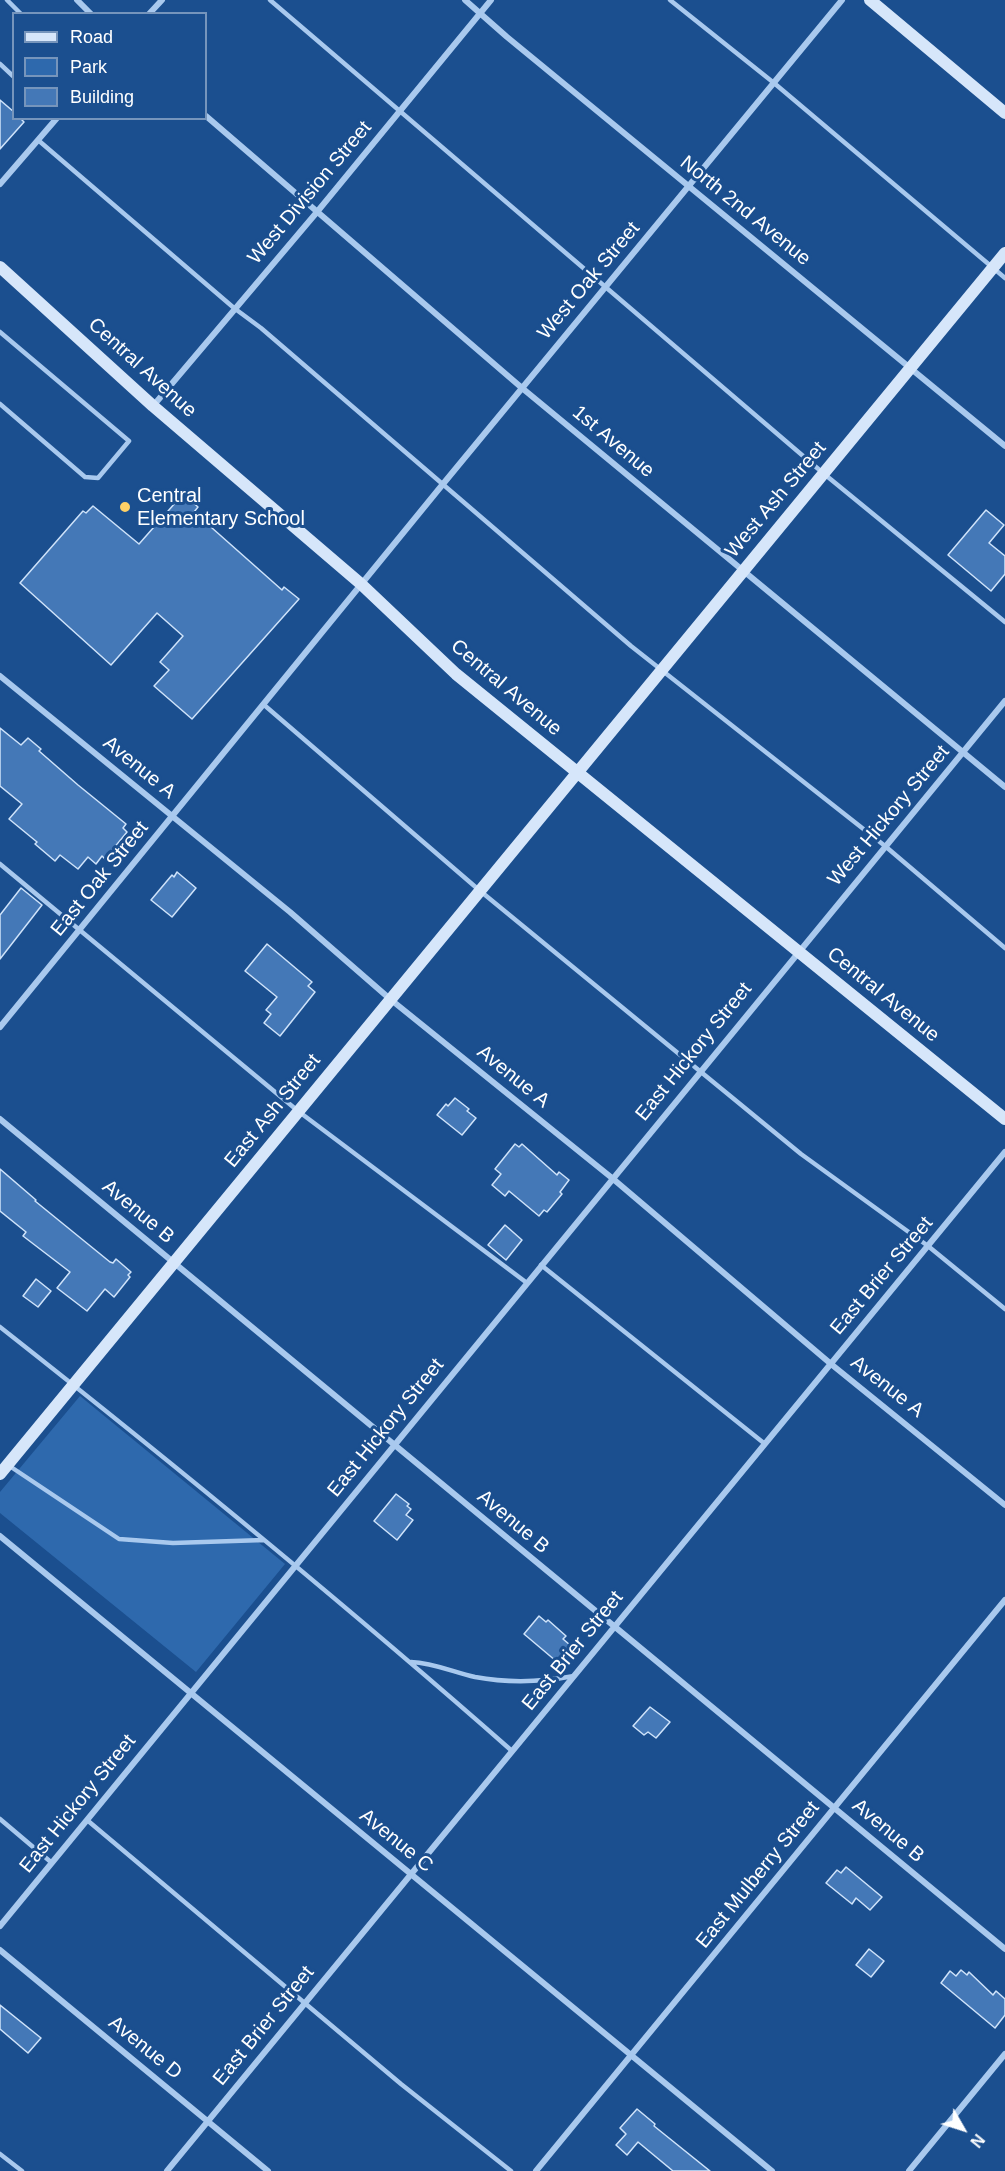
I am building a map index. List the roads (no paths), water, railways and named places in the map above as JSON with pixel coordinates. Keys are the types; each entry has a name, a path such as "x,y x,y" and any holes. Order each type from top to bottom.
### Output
{"street":[{"path":"77,0 89,12"},
{"path":"151,12 162,0"},
{"name":"North 2nd Avenue","path":"465,0 1005,446"},
{"name":"West Division Street","path":"153,405 317,212 491,0"},
{"name":"West Oak Street","path":"361,584 842,0"},
{"path":"870,0 1005,112"},
{"name":"1st Avenue","path":"207,117 522,388 1005,787"},
{"path":"0,184 55,120"},
{"name":"West Ash Street","path":"576,771 1005,253"},
{"name":"Central Avenue","path":"0,267 153,405 361,584 456,674 1005,1119"},
{"name":"East Oak Street","path":"0,1027 361,584"},
{"name":"Avenue A","path":"0,676 290,912 390,999 612,1178 831,1364 1005,1505"},
{"name":"West Hickory Street","path":"798,952 1005,700"},
{"name":"East Ash Street","path":"4,1470 576,771"},
{"name":"East Hickory Street","path":"0,1926 798,952"},
{"name":"Avenue B","path":"0,1119 1005,1949"},
{"name":"East Brier Street","path":"167,2171 1005,1152"},
{"name":"Avenue C","path":"0,1536 771,2171"},
{"name":"East Mulberry Street","path":"536,2171 1005,1600"},
{"name":"Avenue D","path":"0,1950 268,2171"},
{"path":"909,2171 1005,2054"}],"lane":[{"path":"7,0 19,12"},
{"path":"270,0 823,473 1005,622"},
{"path":"670,0 774,83 1005,278"},
{"path":"0,64 12,75"},
{"path":"38,140 661,670 885,846 1005,948"},
{"path":"0,332 129,441 98,478 85,477 0,404"},
{"path":"263,704 479,890 801,1154 928,1246 1005,1309"},
{"path":"0,864 298,1111 527,1283"},
{"path":"541,1266 765,1444"},
{"path":"0,1327 295,1565 411,1662 512,1751"},
{"path":"4,1470 119,1539 173,1543 264,1540"},
{"path":"411,1662 428,1663 476,1677 551,1680 574,1676"},
{"path":"0,1819 52,1863"},
{"path":"87,1820 401,2084 511,2171"},
{"path":"0,2154 21,2171"}],"place":[{"name":"Central Elementary School","path":"125,507"}]}
